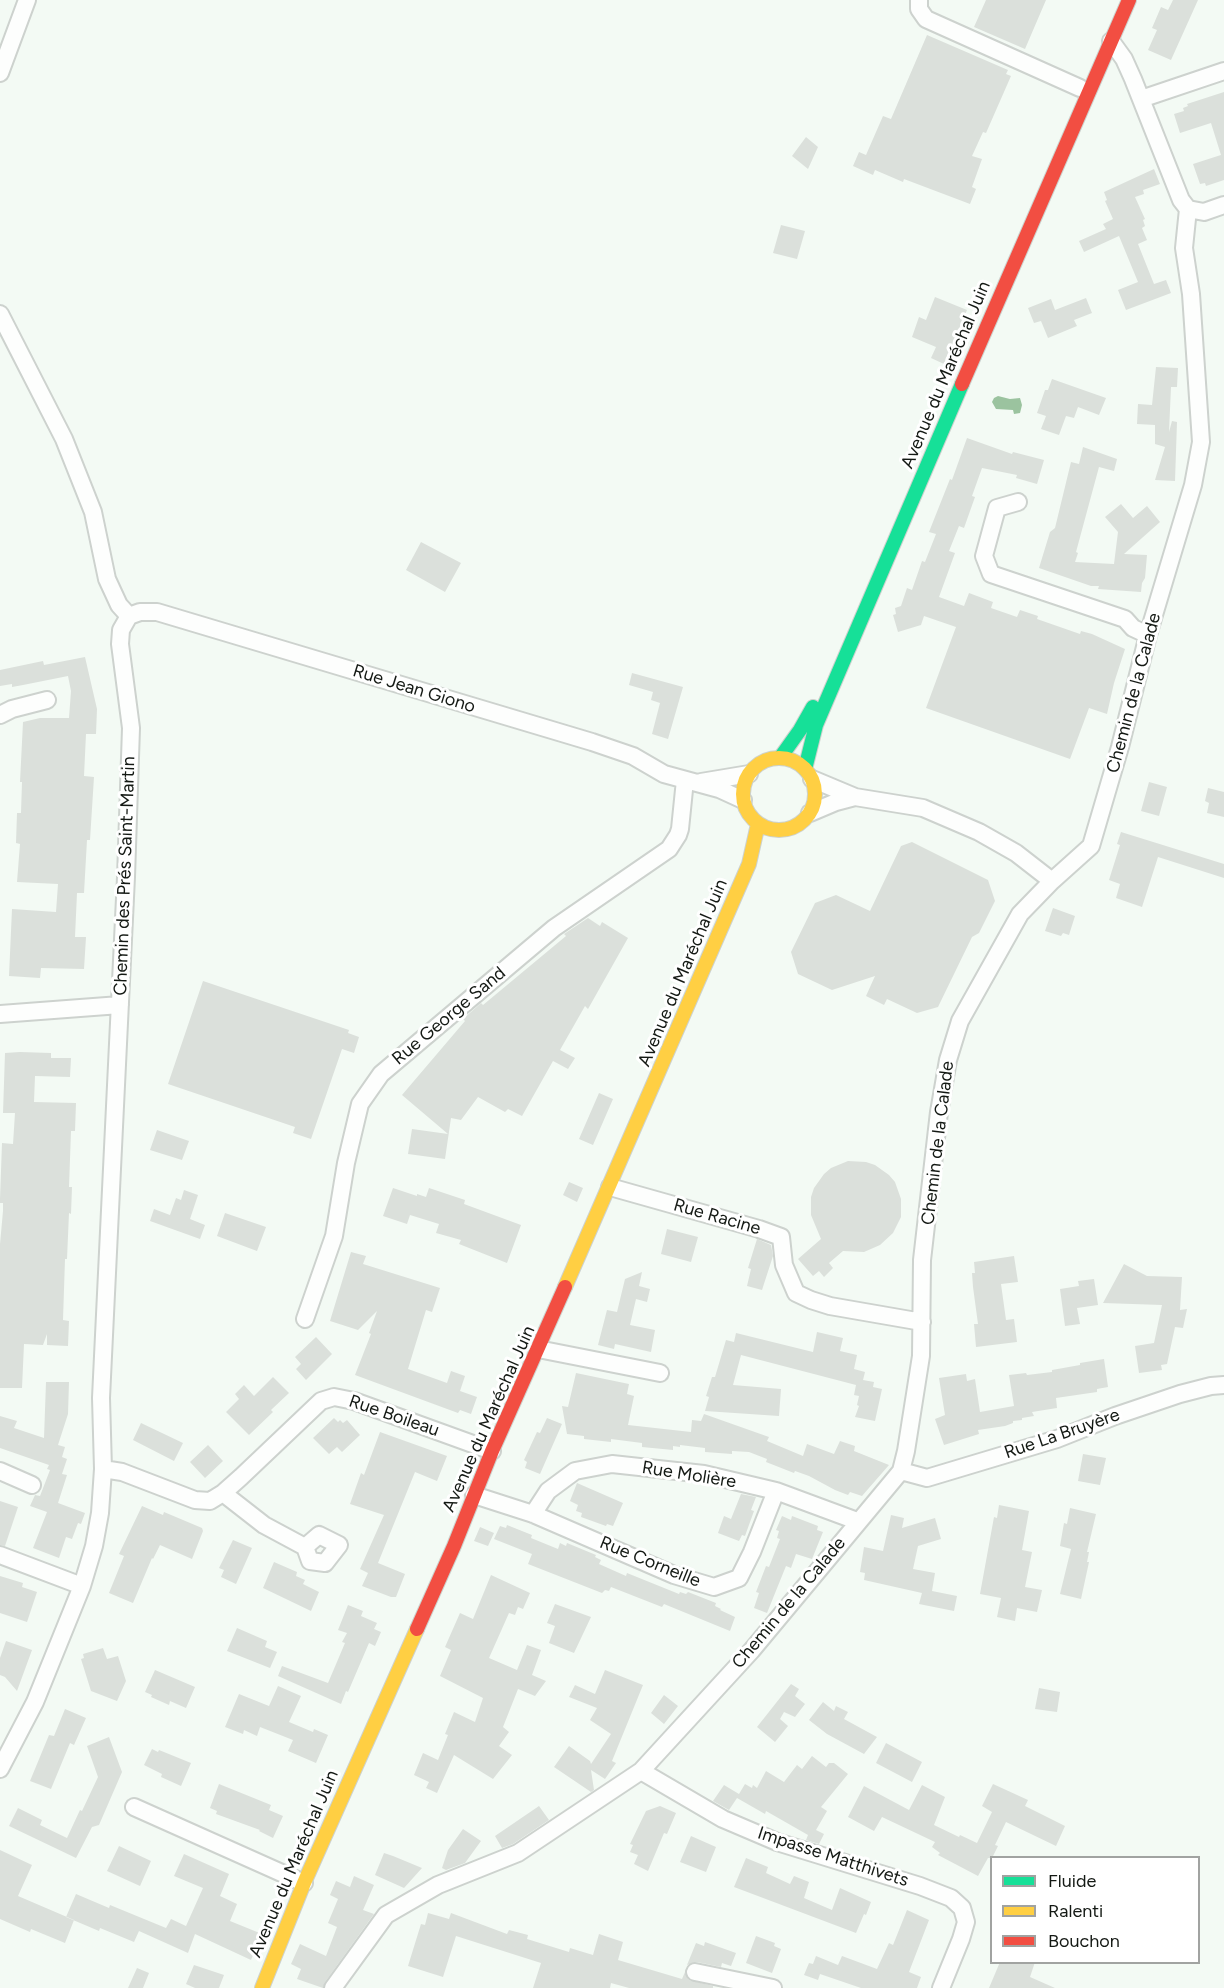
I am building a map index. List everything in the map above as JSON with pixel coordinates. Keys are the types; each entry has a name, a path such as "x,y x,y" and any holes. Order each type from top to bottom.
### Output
{"main road":[{"name":"Avenue du Maréchal Juin","path":"780,758 800,730 823,686 1117,0"},
{"name":"Avenue du Maréchal Juin","path":"808,774 816,725 1129,0"},
{"path":"780,758 790,760 808,774 815,790 815,802 810,813 802,822 772,839 768,829 758,824 746,809 743,791 749,774 763,761 780,758"},
{"name":"Avenue du Maréchal Juin","path":"262,1988 304,1883 454,1546 492,1451 610,1187 749,864 758,824"},
{"name":"Avenue du Maréchal Juin","path":"749,864 772,839"}],"street":[{"path":"0,73 27,0"},
{"path":"919,0 919,9 926,20 1080,88"},
{"path":"1111,40 1124,59 1181,200 1188,209 1204,212 1224,205"},
{"path":"1141,99 1224,71"},
{"name":"Chemin de la Calade","path":"333,1988 386,1915 438,1885 518,1853 641,1771 752,1650 857,1521 901,1471 921,1356 922,1260 939,1112 948,1060 960,1021 1020,915 1052,881 1091,846 1120,747 1150,628 1193,484 1201,442 1191,294 1184,248 1188,209"},
{"path":"0,314 64,439 93,512 107,579 119,605 129,616"},
{"path":"1018,502 997,508 984,556 991,574 1125,619 1133,628 1150,628"},
{"name":"Rue Jean Giono","path":"129,616 140,612 157,612 592,742 633,756 664,774 719,789 743,800"},
{"name":"Chemin des Prés Saint-Martin","path":"0,1769 35,1702 82,1586 94,1546 100,1513 103,1469 101,1398 131,728 120,644 121,630 129,616"},
{"path":"0,715 12,709 47,700"},
{"path":"690,782 749,774"},
{"path":"808,774 855,797 923,808 970,828 1000,842 1052,881"},
{"name":"Rue George Sand","path":"305,1319 334,1236 346,1163 360,1104 381,1074 554,928 669,849 680,829 690,782"},
{"path":"810,813 855,797"},
{"path":"0,1014 120,1005"},
{"name":"Rue Racine","path":"610,1187 781,1237 784,1264 796,1293 811,1300 830,1306 922,1322"},
{"path":"538,1349 660,1373"},
{"name":"Rue La Bruyère","path":"901,1471 927,1478 1057,1439 1180,1394 1224,1385"},
{"name":"Rue Boileau","path":"103,1469 122,1472 195,1500 210,1501 223,1493 312,1408 321,1401 334,1396 354,1401 492,1451"},
{"name":"Rue Molière","path":"533,1514 548,1491 575,1471 612,1464 704,1474 776,1491 857,1521"},
{"path":"0,1472 32,1485"},
{"name":"Rue Corneille","path":"474,1495 533,1514 674,1575 714,1587 739,1578 776,1491"},
{"path":"223,1493 264,1525 305,1547"},
{"path":"0,1555 82,1586"},
{"name":"Impasse Matthivets","path":"641,1771 723,1819 777,1842 920,1886 951,1898 962,1908 966,1922 941,1988"},
{"path":"134,1807 304,1883"},
{"path":"695,1972 773,1988"}],"shaded area":[{"path":"998,396 1010,399 1020,398 1022,405 1020,413 1014,414 1013,410 996,409 992,402"}],"building":[{"path":"986,0 1046,0 1025,49 974,27"},
{"path":"1173,0 1198,0 1171,60 1148,50 1157,30 1152,28 1161,7 1168,10"},
{"path":"927,35 1008,70 1006,74 1011,76 986,133 983,132 972,156 982,159 972,187 976,189 970,204 904,179 903,182 875,170 873,175 853,166 859,152 866,155 883,116 891,119"},
{"path":"1224,92 1224,154 1221,155 1211,123 1180,133 1174,114 1184,111 1183,108 1188,106 1187,104"},
{"path":"806,137 818,147 808,169 792,156"},
{"path":"1224,154 1224,180 1206,186 1205,183 1200,184 1193,164"},
{"path":"1154,169 1160,184 1143,190 1144,194 1135,197 1145,219 1143,220 1145,226 1142,228 1147,240 1138,244 1154,284 1166,280 1171,293 1126,310 1118,290 1138,282 1119,236 1084,252 1079,241 1106,229 1103,224 1113,219 1105,201 1107,200 1104,192"},
{"path":"781,225 805,231 797,259 773,253"},
{"path":"935,297 967,310 944,364 931,358 936,347 912,337 919,317 926,320"},
{"path":"1086,298 1092,313 1074,320 1077,326 1048,338 1041,321 1034,323 1028,308 1051,299 1055,310"},
{"path":"1156,367 1178,368 1177,387 1171,387 1169,432 1172,421 1177,422 1175,481 1155,480 1165,447 1155,444 1155,425 1137,424 1138,404 1152,405"},
{"path":"1052,379 1106,398 1099,415 1078,407 1074,418 1066,416 1059,435 1041,429 1046,416 1037,413 1045,390 1048,390"},
{"path":"967,438 1012,454 1013,452 1044,460 1037,484 1016,478 1017,475 982,468 964,528 959,526 949,551 955,553 939,597 964,606 969,593 993,602 991,608 1017,617 1020,610 1038,616 1037,619 1080,634 1081,631 1092,634 1125,649 1107,714 1089,708 1070,759 926,708 956,627 924,616 921,625 898,632 893,615 896,614 895,608 901,606 907,588 912,590 922,561 925,562 936,534 929,532 950,479 952,480"},
{"path":"1083,447 1117,459 1114,471 1099,467 1075,562 1114,564 1118,532 1105,517 1121,504 1133,518 1147,506 1160,522 1124,554 1147,555 1141,592 1098,589 1099,586 1091,586 1039,568 1050,532 1055,528 1071,462 1079,464"},
{"path":"421,542 461,563 445,592 406,570"},
{"path":"85,657 97,709 96,734 86,734 84,776 94,777 84,893 77,893 75,937 86,937 84,969 41,968 40,978 9,976 12,909 56,912 58,884 17,882 20,844 16,843 17,813 21,813 23,722 40,718 69,718 71,691 68,676 12,687 12,684 0,686 0,670 43,661 44,665"},
{"path":"632,673 683,687 668,739 652,734 660,703 651,700 653,692 629,685"},
{"path":"1149,782 1167,787 1159,816 1141,811"},
{"path":"1208,788 1224,792 1224,817 1207,813 1209,803 1205,801"},
{"path":"1121,832 1224,864 1224,878 1158,857 1142,907 1116,898 1120,884 1109,880 1120,845 1117,844"},
{"path":"912,842 988,880 995,901 979,933 972,937 938,1007 917,1013 887,999 884,1005 866,996 875,976 832,990 798,974 791,952 815,903 836,895 870,911 901,846"},
{"path":"1053,908 1075,916 1069,935 1063,933 1061,936 1045,931"},
{"path":"588,918 600,926 602,922 628,938 588,1009 585,1006 560,1050 575,1058 568,1069 553,1061 522,1116 508,1109 505,1112 478,1097 461,1120 451,1118 445,1159 408,1154 412,1129 448,1134 402,1095 465,1021 463,1019 566,936 564,934"},
{"path":"203,981 349,1030 348,1033 359,1037 354,1053 342,1049 311,1139 293,1133 295,1127 168,1084"},
{"path":"5,1053 51,1053 51,1058 71,1058 70,1077 35,1076 34,1102 76,1103 75,1131 71,1131 69,1187 72,1187 71,1214 69,1213 67,1259 65,1259 63,1320 69,1321 68,1346 47,1345 47,1334 43,1345 24,1344 22,1388 0,1388 2,1143 13,1144 15,1113 3,1113"},
{"path":"599,1093 613,1099 593,1145 579,1139"},
{"path":"157,1130 189,1141 182,1160 150,1150"},
{"path":"848,1161 875,1165 889,1175 895,1182 901,1199 901,1217 893,1233 880,1245 864,1252 843,1251 829,1263 833,1268 824,1277 819,1271 813,1276 798,1259 821,1239 811,1215 811,1197 814,1188 824,1174 831,1168"},
{"path":"569,1182 583,1188 577,1202 563,1195"},
{"path":"393,1188 426,1197 429,1188 465,1200 464,1204 521,1225 507,1263 459,1244 461,1240 436,1233 439,1224 410,1215 407,1224 383,1216"},
{"path":"184,1190 198,1195 190,1219 205,1225 200,1239 150,1221 154,1209 170,1215 176,1198 181,1200"},
{"path":"225,1213 266,1227 257,1251 217,1236"},
{"path":"667,1229 698,1237 691,1262 661,1254"},
{"path":"757,1239 771,1245 773,1256 762,1290 747,1286 751,1269 748,1268"},
{"path":"351,1252 366,1256 363,1264 440,1288 432,1312 426,1310 408,1369 447,1383 451,1371 465,1376 460,1391 477,1397 471,1414 460,1410 458,1413 355,1375 371,1334 369,1333 377,1311 358,1330 330,1321"},
{"path":"1014,1256 1018,1282 1001,1284 1006,1320 1014,1319 1017,1342 976,1347 974,1324 978,1324 972,1273 975,1273 974,1262"},
{"path":"1124,1264 1147,1276 1182,1277 1180,1310 1187,1309 1183,1328 1175,1327 1167,1364 1161,1365 1162,1370 1139,1373 1135,1346 1154,1343 1162,1305 1103,1303"},
{"path":"642,1272 639,1286 650,1289 647,1302 636,1299 630,1325 655,1330 651,1352 615,1344 614,1349 598,1345 607,1310 617,1312 625,1279"},
{"path":"1094,1279 1098,1305 1077,1308 1080,1324 1065,1326 1060,1289 1079,1286 1078,1281"},
{"path":"817,1332 843,1338 840,1351 857,1355 854,1369 865,1372 863,1380 874,1382 873,1387 882,1389 875,1421 855,1417 859,1406 857,1405 859,1396 854,1395 856,1385 741,1355 733,1385 781,1389 779,1416 705,1411 709,1397 706,1396 712,1377 715,1377 726,1340 734,1342 736,1333 813,1352"},
{"path":"316,1337 332,1354 306,1380 296,1369 301,1364 295,1357"},
{"path":"1104,1359 1108,1387 1097,1389 1097,1392 1056,1398 1057,1408 1032,1412 1034,1416 1013,1421 1005,1426 978,1430 979,1434 944,1445 935,1419 945,1415 939,1378 966,1374 967,1381 975,1379 980,1412 1014,1406 1009,1375 1052,1372 1052,1370 1080,1365 1080,1363"},
{"path":"576,1373 629,1384 627,1394 634,1396 628,1425 691,1432 692,1420 701,1421 704,1414 769,1437 767,1441 803,1456 807,1444 834,1454 840,1441 855,1446 854,1451 889,1465 862,1496 850,1492 848,1495 809,1476 766,1462 767,1459 749,1452 732,1451 732,1454 705,1452 705,1448 680,1445 680,1447 673,1446 673,1450 642,1447 642,1443 611,1439 611,1442 584,1439 584,1436 567,1434 562,1406 568,1407"},
{"path":"273,1377 289,1393 249,1435 226,1412 239,1399 235,1394 244,1385 254,1396"},
{"path":"46,1382 69,1382 68,1414 58,1445 65,1447 62,1457 67,1459 62,1474 67,1475 58,1503 85,1513 72,1539 66,1537 59,1558 33,1548 47,1512 30,1506 35,1495 40,1496 50,1470 47,1469 49,1465 0,1448 0,1416 17,1421 14,1428 44,1438"},
{"path":"334,1418 343,1423 347,1420 360,1435 342,1452 337,1447 329,1454 313,1438"},
{"path":"547,1418 562,1424 540,1474 525,1468 527,1462 524,1460 537,1432 540,1433"},
{"path":"141,1423 183,1443 174,1461 133,1440"},
{"path":"380,1432 447,1456 437,1481 415,1472 378,1563 405,1574 396,1597 362,1586 368,1573 360,1569 384,1515 350,1504"},
{"path":"208,1445 223,1461 205,1478 190,1462"},
{"path":"1083,1454 1106,1458 1100,1485 1078,1481"},
{"path":"577,1483 623,1503 613,1526 607,1524 606,1526 581,1517 582,1513 576,1511 578,1505 570,1501"},
{"path":"741,1494 756,1497 751,1510 754,1511 745,1536 742,1535 739,1541 718,1533 724,1516 731,1519"},
{"path":"0,1501 18,1507 5,1546 0,1545"},
{"path":"999,1505 1029,1511 1022,1550 1032,1552 1025,1587 1042,1590 1037,1612 1017,1608 1015,1621 997,1617 1001,1598 980,1594 994,1517 997,1518"},
{"path":"142,1506 163,1515 164,1512 202,1528 203,1531 192,1559 160,1545 133,1603 109,1593 124,1556 119,1554"},
{"path":"1070,1508 1096,1514 1087,1552 1089,1552 1087,1562 1089,1562 1081,1599 1060,1594 1071,1549 1060,1546 1064,1523 1067,1524"},
{"path":"891,1515 904,1518 902,1528 935,1518 941,1539 918,1546 913,1569 935,1573 932,1591 957,1596 954,1611 919,1604 922,1593 864,1580 865,1573 860,1572 864,1547 883,1551"},
{"path":"782,1516 791,1520 792,1516 818,1526 817,1530 823,1532 812,1559 796,1554 791,1568 786,1566 767,1613 754,1608 759,1593 756,1592 780,1539 777,1538 779,1531 776,1530"},
{"path":"507,1525 558,1549 560,1543 566,1546 567,1543 596,1555 595,1557 601,1560 599,1564 626,1576 627,1573 679,1594 688,1592 716,1603 715,1606 720,1610 735,1617 730,1631 664,1604 662,1607 611,1587 609,1591 605,1590 602,1593 528,1564 532,1554 494,1539 500,1526 506,1528"},
{"path":"480,1527 494,1533 488,1546 474,1541"},
{"path":"233,1540 252,1548 236,1584 221,1577 224,1570 219,1568"},
{"path":"274,1562 297,1572 296,1576 305,1580 303,1584 319,1592 311,1611 263,1588"},
{"path":"491,1575 530,1593 523,1609 518,1607 515,1615 509,1613 489,1658 517,1670 527,1645 541,1650 532,1675 546,1681 535,1696 518,1689 503,1727 509,1732 499,1746 512,1755 493,1779 454,1755 437,1793 426,1788 429,1782 414,1775 423,1753 438,1760 454,1712 475,1722 483,1698 440,1676 451,1650 445,1647 460,1613 473,1619"},
{"path":"0,1576 23,1583 22,1587 37,1592 27,1622 0,1613"},
{"path":"555,1604 591,1617 574,1653 549,1643 555,1626 547,1623"},
{"path":"348,1605 363,1611 361,1616 377,1623 374,1629 381,1632 375,1646 369,1643 341,1704 278,1676 282,1666 328,1683 345,1643 342,1642 347,1633 338,1630"},
{"path":"237,1628 267,1641 265,1647 277,1652 270,1668 227,1651"},
{"path":"6,1641 32,1650 17,1691 5,1677 0,1675 0,1658"},
{"path":"103,1648 107,1659 118,1656 126,1681 117,1701 91,1691 81,1659 84,1658 83,1654"},
{"path":"155,1670 195,1687 186,1708 170,1701 169,1705 145,1692"},
{"path":"605,1670 643,1685 612,1761 616,1763 605,1779 591,1770 594,1790 591,1792 554,1767 569,1746 591,1764 611,1734 590,1720 597,1708 569,1697 575,1685 595,1694"},
{"path":"791,1684 799,1689 795,1696 805,1704 795,1717 784,1712 780,1719 788,1726 775,1742 757,1727"},
{"path":"278,1686 301,1696 289,1722 313,1732 314,1729 328,1735 316,1763 288,1751 293,1740 260,1727 257,1736 244,1730 243,1734 225,1727 239,1694 269,1706"},
{"path":"1039,1688 1060,1692 1057,1712 1035,1709"},
{"path":"664,1695 678,1706 664,1724 651,1713"},
{"path":"823,1702 834,1711 836,1706 848,1712 844,1719 877,1737 864,1754 827,1734 809,1720"},
{"path":"65,1709 86,1718 74,1745 70,1743 51,1789 30,1781 49,1735 54,1736"},
{"path":"109,1737 122,1772 99,1825 92,1827 76,1858 9,1826 18,1808 42,1820 40,1825 67,1838 98,1777 87,1746"},
{"path":"886,1743 922,1762 912,1782 876,1763"},
{"path":"152,1749 191,1763 181,1786 161,1777 162,1774 144,1765"},
{"path":"812,1756 826,1767 829,1763 834,1763 848,1774 821,1807 827,1811 816,1830 824,1834 819,1844 806,1840 808,1835 766,1811 765,1814 737,1798 729,1810 713,1801 724,1785 739,1794 745,1784 757,1788 766,1771 784,1782 797,1765 802,1769"},
{"path":"219,1784 271,1805 269,1810 283,1816 273,1838 260,1830 216,1814 217,1811 210,1808"},
{"path":"993,1784 1028,1800 1025,1806 1065,1826 1056,1846 1006,1822 995,1845 998,1846 993,1856 988,1858 978,1876 938,1855 940,1853 932,1847 935,1842 882,1817 874,1831 848,1817 864,1786 909,1810 922,1785 945,1797 934,1825 977,1843 992,1812 982,1806"},
{"path":"539,1806 549,1820 513,1844 502,1848 495,1836"},
{"path":"660,1806 676,1813 667,1834 664,1833 648,1871 634,1864 638,1855 630,1852 633,1845 630,1844 646,1811"},
{"path":"463,1829 481,1841 465,1863 446,1870 442,1868 448,1850"},
{"path":"691,1836 716,1847 706,1872 680,1862"},
{"path":"119,1846 151,1861 140,1886 107,1871"},
{"path":"0,1850 32,1865 18,1896 74,1920 65,1943 31,1929 30,1932 0,1919"},
{"path":"384,1853 422,1868 404,1888 375,1875"},
{"path":"184,1854 229,1874 220,1896 237,1904 230,1921 262,1934 251,1960 195,1934 188,1953 139,1931 134,1942 66,1917 76,1894 166,1928 171,1919 186,1926 203,1888 174,1876"},
{"path":"746,1858 768,1867 766,1873 790,1884 794,1876 809,1882 804,1898 832,1910 840,1888 871,1902 856,1933 734,1887"},
{"path":"354,1876 374,1885 363,1910 374,1914 323,1988 297,1979 301,1969 291,1964 300,1944 326,1956 337,1927 328,1923 338,1899 330,1895 336,1881 350,1887"},
{"path":"907,1910 929,1920 909,1972 921,1977 917,1988 861,1988 820,1974 818,1980 804,1975 809,1963 813,1964 816,1956 838,1965 842,1956 877,1969 889,1943 893,1945"},
{"path":"428,1913 449,1919 451,1913 507,1934 509,1930 528,1935 527,1939 569,1952 570,1948 593,1955 599,1934 623,1942 618,1960 682,1979 685,1972 689,1980 713,1986 713,1988 629,1988 611,1983 610,1988 533,1988 541,1963 456,1936 443,1977 408,1966 421,1924 425,1925"},
{"path":"756,1936 775,1943 774,1946 781,1949 772,1973 746,1963"},
{"path":"705,1942 736,1953 731,1966 722,1963 721,1967 697,1962 687,1965 696,1943 704,1946"},
{"path":"999,1964 1034,1964 1030,1977 1055,1988 989,1988"},
{"path":"194,1965 224,1975 219,1988 195,1988 186,1984"},
{"path":"137,1968 149,1973 143,1988 128,1988"}],"traffic: fast":[{"path":"805,769 816,725 962,384"},
{"path":"780,758 813,707"}],"traffic: slow":[{"path":"779,758 793,761 805,768 812,780 815,794 812,808 805,820 793,827 779,830 765,827 753,820 746,808 743,794 746,780 753,768 765,761 779,758"},
{"path":"565,1287 749,864 758,824"},
{"path":"262,1988 304,1883 417,1629"}],"traffic: jam":[{"path":"962,384 1129,0"},
{"path":"417,1629 454,1546 492,1451 565,1287"}]}
